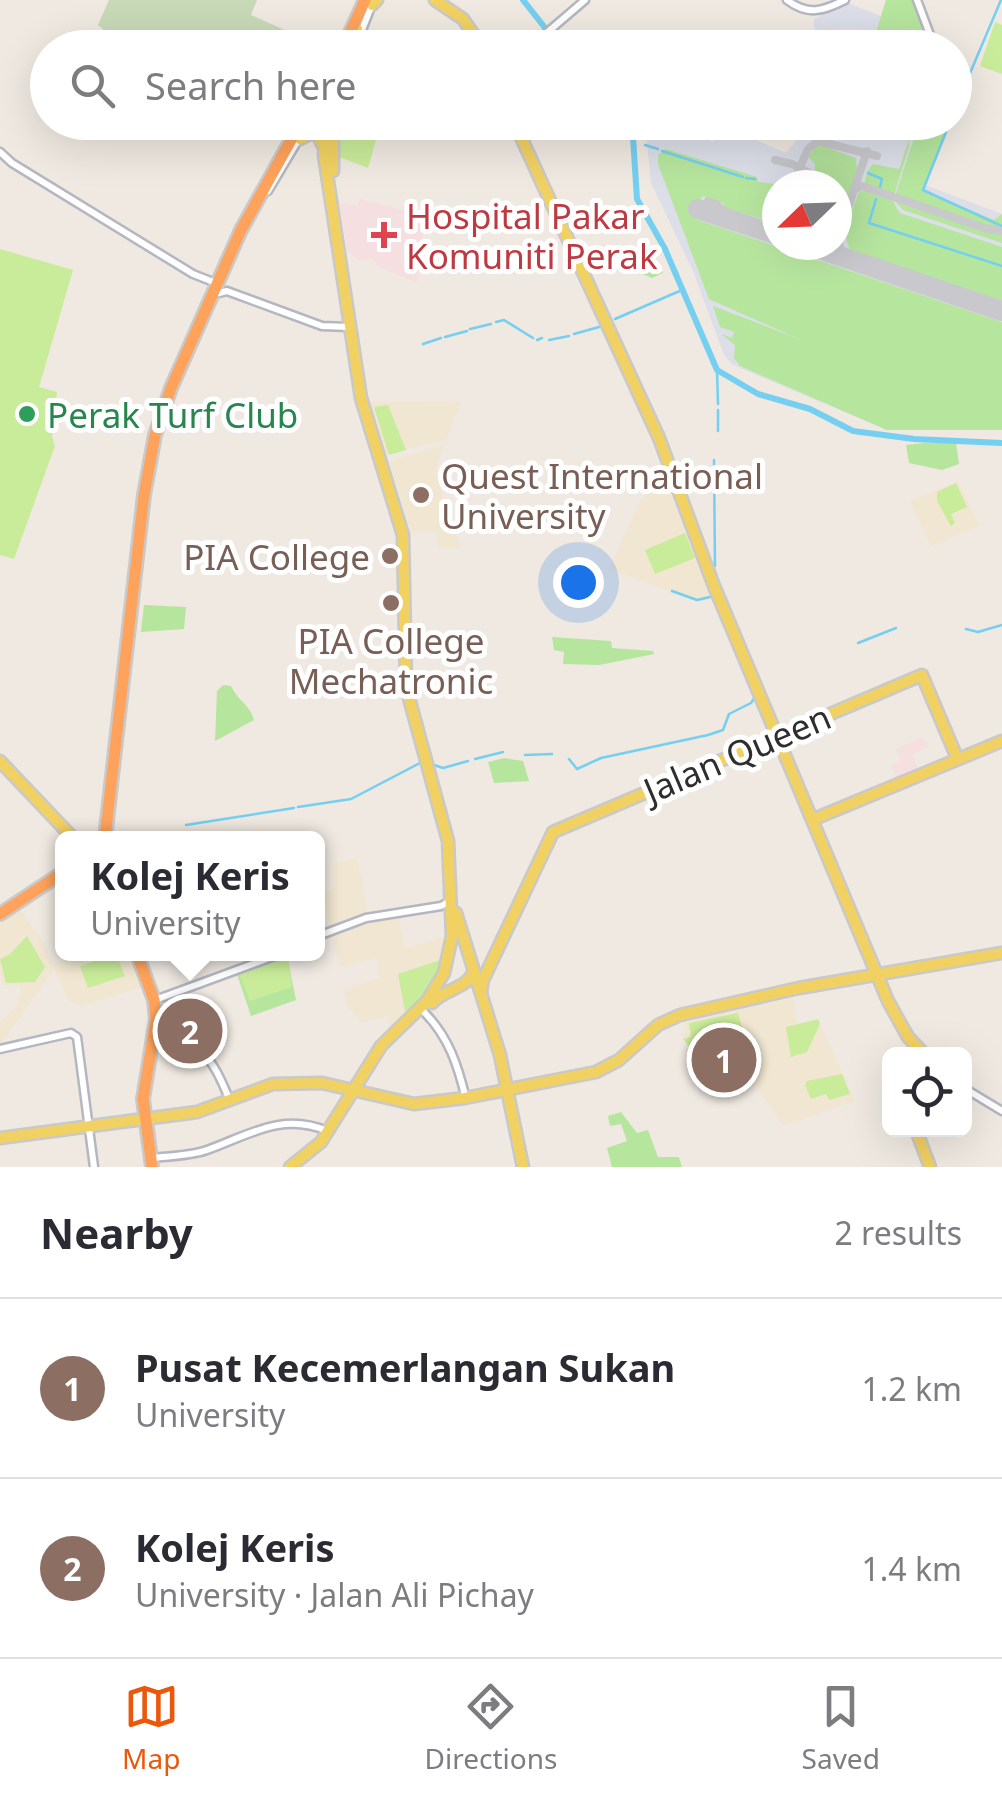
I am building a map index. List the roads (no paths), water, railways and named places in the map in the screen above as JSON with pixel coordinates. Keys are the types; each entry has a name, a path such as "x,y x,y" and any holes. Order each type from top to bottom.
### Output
{"highway":[{"path":"356,30 367,1"},
{"path":"354,30 367,1"},
{"path":"127,665 156,450 170,405 245,221 293,140"},
{"path":"110,831 150,456 170,388 275,173"},
{"path":"3,913 55,878"},
{"path":"138,961 154,1000 155,1032 143,1099 151,1163"},
{"path":"153,1046 170,1036"}],"main road":[{"path":"435,0 463,18 472,30"},
{"path":"447,0 477,30"},
{"path":"320,140 333,184"},
{"path":"297,1166 357,1092 385,1042 423,1007 444,973 452,917 448,841 406,687 404,540 360,398 327,160 328,140"},
{"path":"330,140 350,327 364,397 407,541 410,688 453,841 457,916 480,994 521,1167"},
{"path":"520,140 658,438 714,586 866,945 895,1012 917,1047"},
{"path":"520,140 655,440 720,613 745,658"},
{"path":"584,276 596,312"},
{"path":"384,461 384,475"},
{"path":"714,586 720,613 734,632"},
{"name":"Jalan Queen","path":"487,971 553,832 922,675 957,758"},
{"path":"814,819 1002,741"},
{"path":"0,764 63,831"},
{"path":"450,952 454,948 465,950"},
{"path":"0,1140 197,1112 272,1087 316,1086 422,1104 505,1093 611,1066 658,1025 680,1015 799,988 882,980 1002,956"},
{"path":"472,969 487,971 480,994"},
{"path":"466,984 472,969"},
{"path":"444,973 446,984 454,987"},
{"path":"297,1166 333,1132 389,1043 436,998 454,987 472,986 505,1093"},
{"path":"919,1137 930,1167"}],"street":[{"path":"551,30 586,0"},
{"path":"787,0 811,11 845,0"},
{"path":"916,0 930,30"},
{"path":"245,221 292,140"},
{"path":"268,192 299,140"},
{"path":"0,152 12,164 218,287 306,322 350,327"},
{"path":"423,909 451,900"},
{"path":"325,933 366,918 423,909 444,908 452,917"},
{"path":"154,1000 261,961"},
{"path":"424,1012 443,1034 466,1100"},
{"path":"155,1032 204,1051 230,1101"},
{"path":"0,1048 71,1033 77,1037 94,1167"},
{"path":"972,1093 1002,1111"},
{"path":"151,1163 202,1152 281,1122 308,1123 328,1131"}],"waterway":[{"path":"523,0 547,30"},
{"path":"972,68 1001,0"},
{"path":"633,140 637,199 665,249 717,370 758,394 810,409 853,431 914,439 1002,443"},
{"path":"943,140 923,190 1002,226"},
{"path":"645,145 658,149"},
{"path":"662,151 743,177"},
{"path":"868,173 882,179 880,187"},
{"path":"746,178 755,179"},
{"path":"876,199 869,223 1002,266"},
{"path":"615,319 682,290"},
{"path":"496,322 504,320 533,338"},
{"path":"470,329 491,324"},
{"path":"574,334 599,327"},
{"path":"445,337 467,331"},
{"path":"549,340 569,336"},
{"path":"423,344 441,338"},
{"path":"537,340 542,338"},
{"path":"717,370 718,404"},
{"path":"718,410 718,431"},
{"path":"714,460 715,566"},
{"path":"672,591 697,600 710,597"},
{"path":"966,629 978,632 1002,625"},
{"path":"858,643 896,628"},
{"path":"569,759 577,769 601,758 708,735 723,730 729,714 755,697"},
{"path":"475,759 503,752"},
{"path":"525,755 552,754"},
{"path":"434,765 443,768 468,761"},
{"path":"298,807 351,799 422,762"},
{"path":"186,825 294,808"}],"place":[{"name":"Hospital Pakar Komuniti Perak","path":"384,235"},
{"name":"Perak Turf Club","path":"27,414"},
{"name":"Quest International University","path":"421,495"},
{"name":"PIA College","path":"390,556"},
{"name":"PIA College Mechatronic","path":"391,603"},
{"name":"Kolej Keris","path":"190,1031"},
{"name":"Pusat Kecemerlangan Sukan","path":"724,1060"}]}
